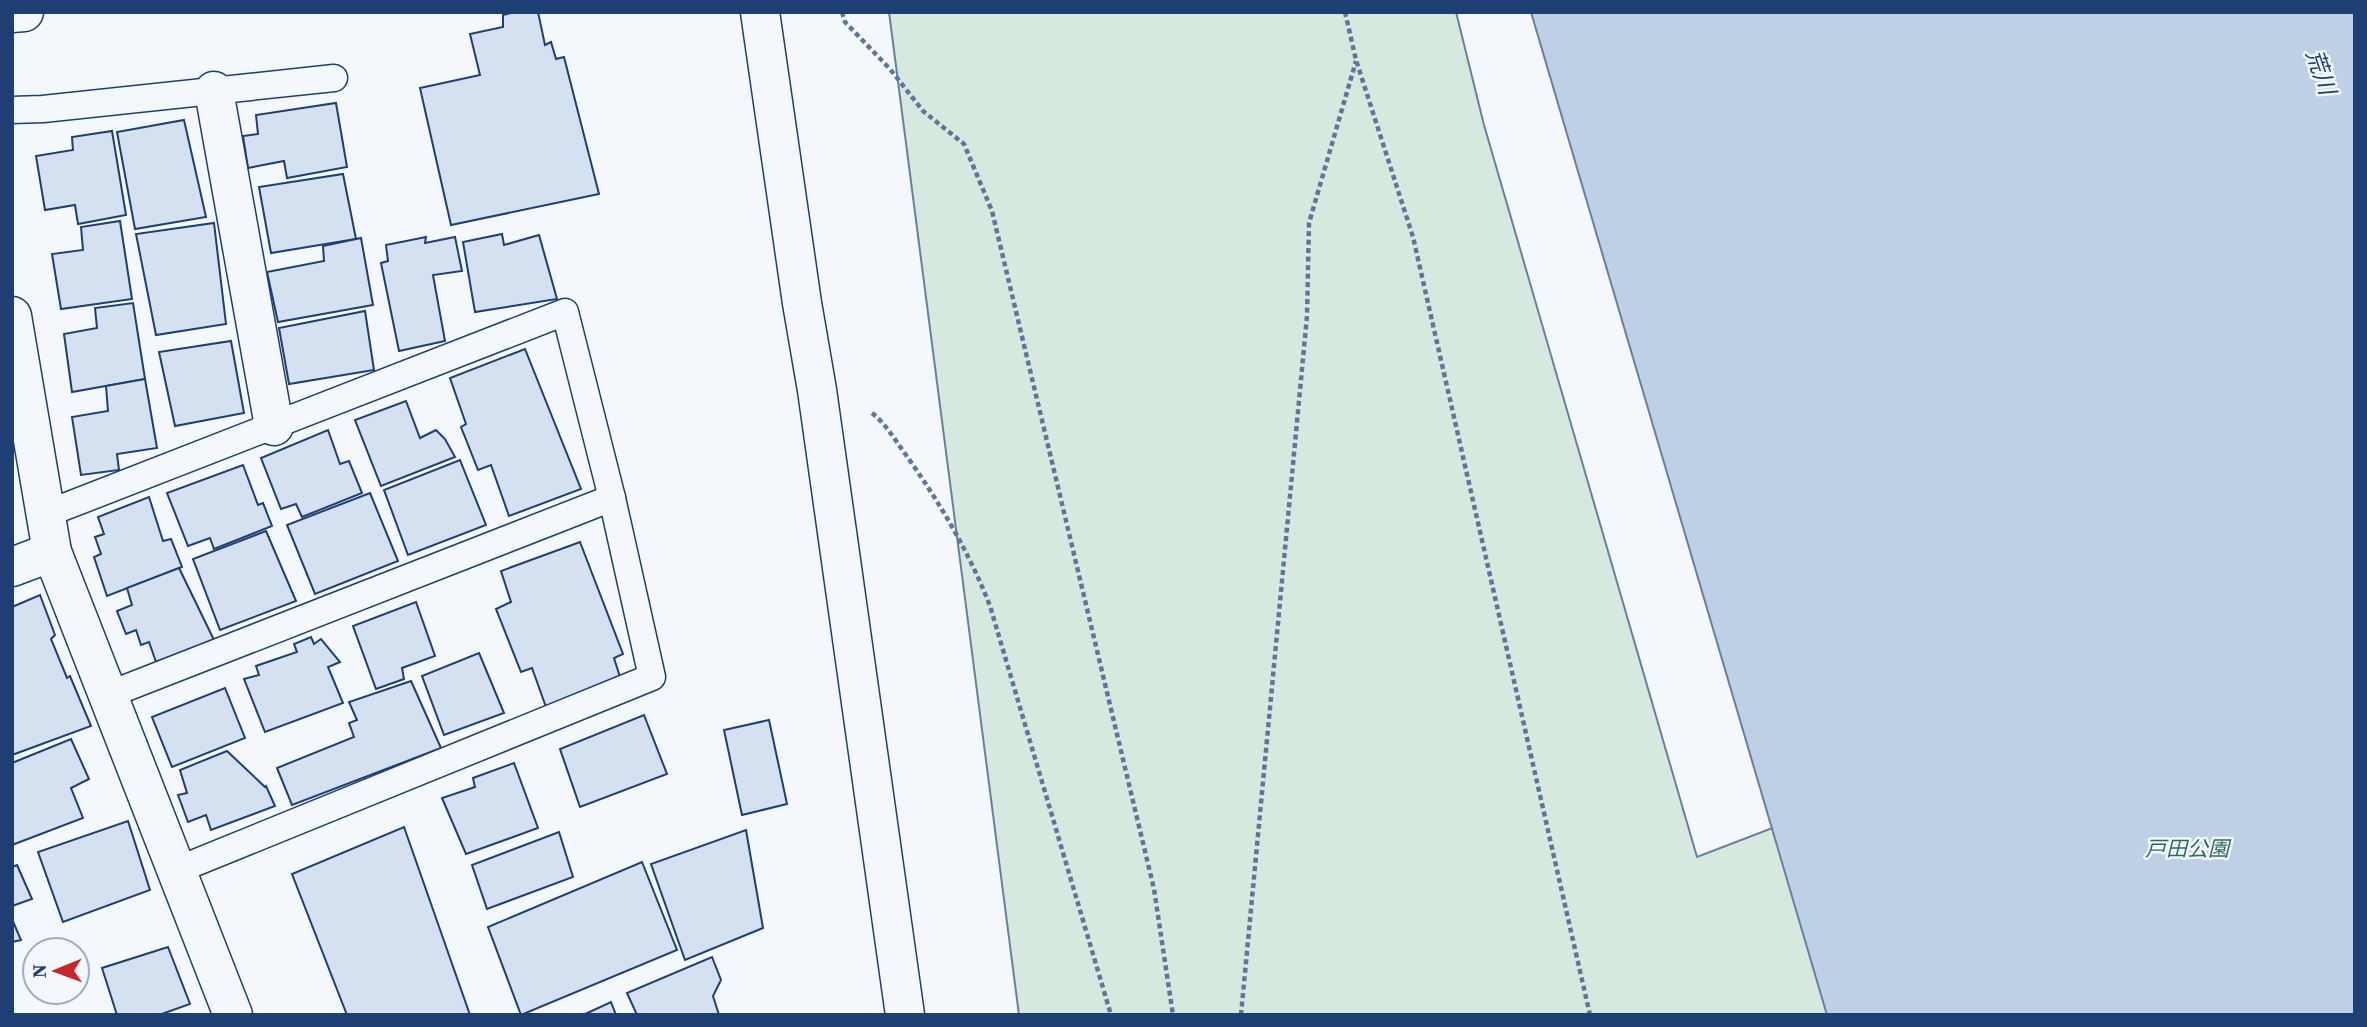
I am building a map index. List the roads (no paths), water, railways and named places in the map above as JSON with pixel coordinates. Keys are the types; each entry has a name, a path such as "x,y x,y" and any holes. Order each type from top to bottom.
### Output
{"main road":[{"path":"12,13 24,12"},
{"path":"760,12 817,390 905,1015"},
{"path":"214,91 274,426"},
{"path":"12,316 52,552 233,1015"},
{"path":"12,567 52,552"}],"lane":[{"path":"12,110 43,110 334,78"},
{"path":"46,514 565,312 612,498 652,677 175,871"},
{"path":"108,695 612,498"}],"water":[{"name":"荒川","path":"1531,12 2355,12 2355,1015 1827,1015"}],"park label":[{"name":"戸田公園","path":"2187,848"}]}
